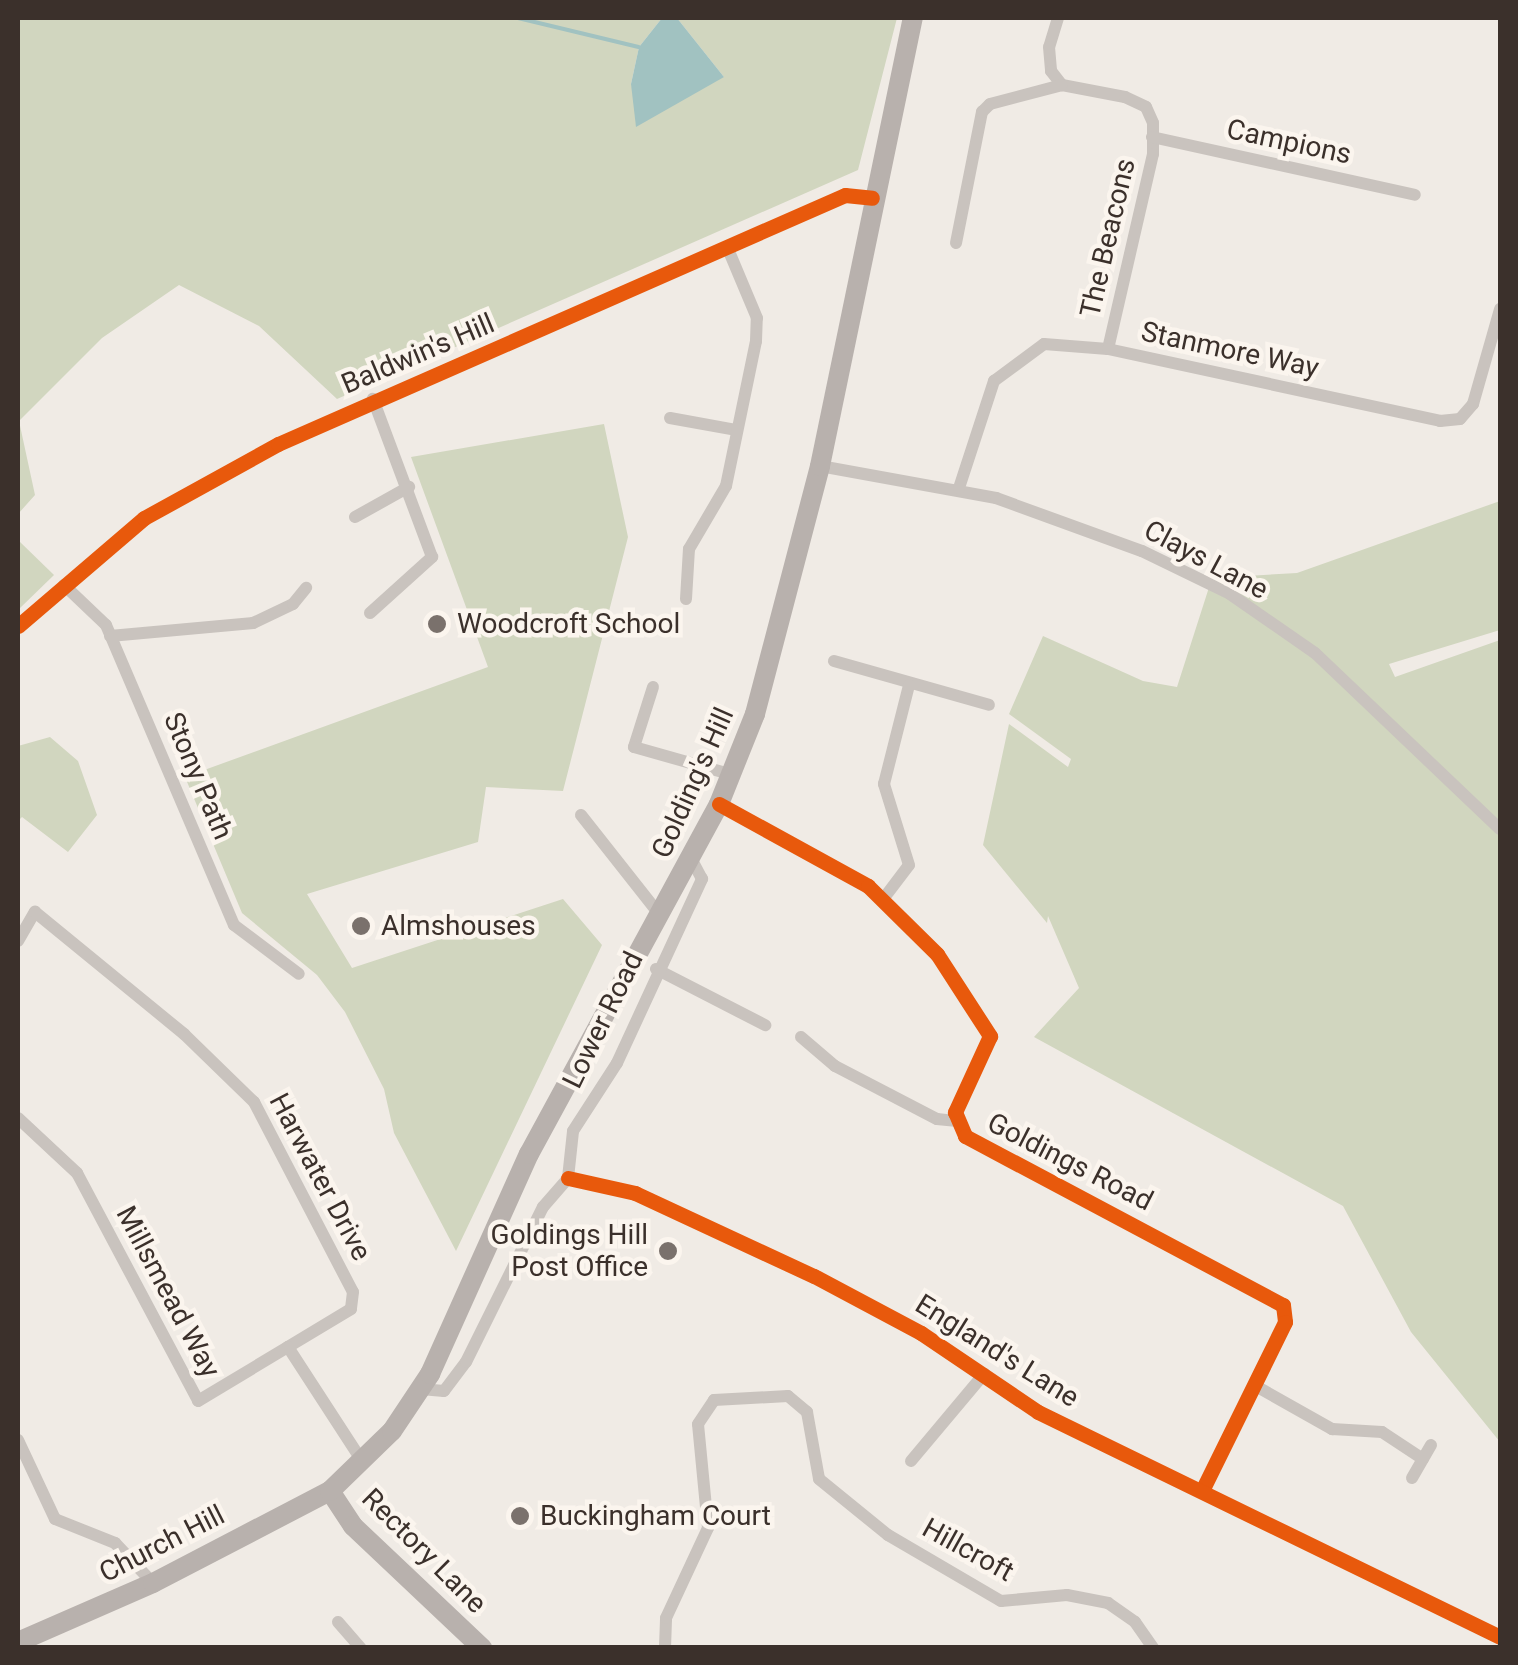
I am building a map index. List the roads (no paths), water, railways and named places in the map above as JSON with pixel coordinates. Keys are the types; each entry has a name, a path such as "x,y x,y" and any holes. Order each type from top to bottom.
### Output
{"main road":[{"name":"Golding's Hill","path":"330,1491 392,1431 421,1389 569,1074 660,915 732,775 756,714 820,466 912,18"},
{"name":"Church Hill","path":"18,1642 152,1583 330,1491"},
{"name":"Rectory Lane","path":"330,1491 354,1526 482,1648"}],"street":[{"path":"1058,18 1049,47 1052,71 1062,85"},
{"path":"956,244 982,112 990,104 1062,85 1146,107 1152,137"},
{"name":"Campions","path":"1152,137 1415,196"},
{"name":"The Beacons","path":"1108,349 1152,137"},
{"name":"Baldwin's Hill","path":"18,626 152,512 374,399 846,195 872,198"},
{"path":"686,599 689,549 726,486 757,318 728,249"},
{"name":"Stanmore Way","path":"959,488 983,406 1007,367 1044,344 1108,349 1440,421 1460,419 1482,387 1500,310"},
{"path":"370,614 430,565 409,487 374,399"},
{"path":"670,418 737,430"},
{"name":"Clays Lane","path":"820,466 959,488 1142,551 1230,594 1315,653 1500,829"},
{"path":"355,517 409,487"},
{"name":"Stony Path","path":"64,585 110,636 234,925 299,974"},
{"path":"110,636 253,623 293,604 306,588"},
{"path":"834,661 989,706"},
{"path":"884,898 909,865 884,784 909,684"},
{"path":"652,687 634,747 732,775"},
{"name":"Goldings Road","path":"719,804 884,898 937,954 990,1036 955,1122 977,1144 1278,1298 1284,1322 1202,1492"},
{"path":"581,814 660,915"},
{"name":"Lower Road","path":"421,1389 444,1391 466,1362 543,1206 568,1178 574,1132 616,1063 656,969 702,879 691,858"},
{"name":"Harwater Drive","path":"18,940 35,912 184,1034 254,1102 353,1292 351,1309 288,1347"},
{"path":"656,969 765,1025"},
{"path":"800,1037 836,1066 937,1118 955,1122"},
{"name":"Millsmead Way","path":"18,1118 78,1173 198,1402 288,1347"},
{"name":"England's Lane","path":"568,1178 635,1194 743,1242 900,1320 1038,1412 1500,1637"},
{"path":"288,1347 360,1458"},
{"name":"England's Lane","path":"911,1461 984,1374"},
{"path":"1254,1385 1332,1429 1382,1432 1423,1459"},
{"name":"Hillcroft","path":"665,1648 666,1618 708,1528 696,1429 714,1400 788,1396 807,1412 818,1479 888,1534 988,1595 1019,1603 1089,1597 1123,1612 1153,1648"},
{"path":"18,1440 55,1519 115,1543 152,1583"},
{"path":"1412,1478 1431,1445"},
{"path":"338,1622 361,1648"}],"water":[{"path":"662,18 677,18 724,77 636,127 631,84 639,47"}],"waterway":[{"path":"518,18 639,47"}],"place":[{"name":"Woodcroft School","path":"437,624"},
{"name":"Almshouses","path":"361,926"},
{"name":"Goldings Hill Post Office","path":"668,1251"},
{"name":"Buckingham Court","path":"520,1516"}]}
